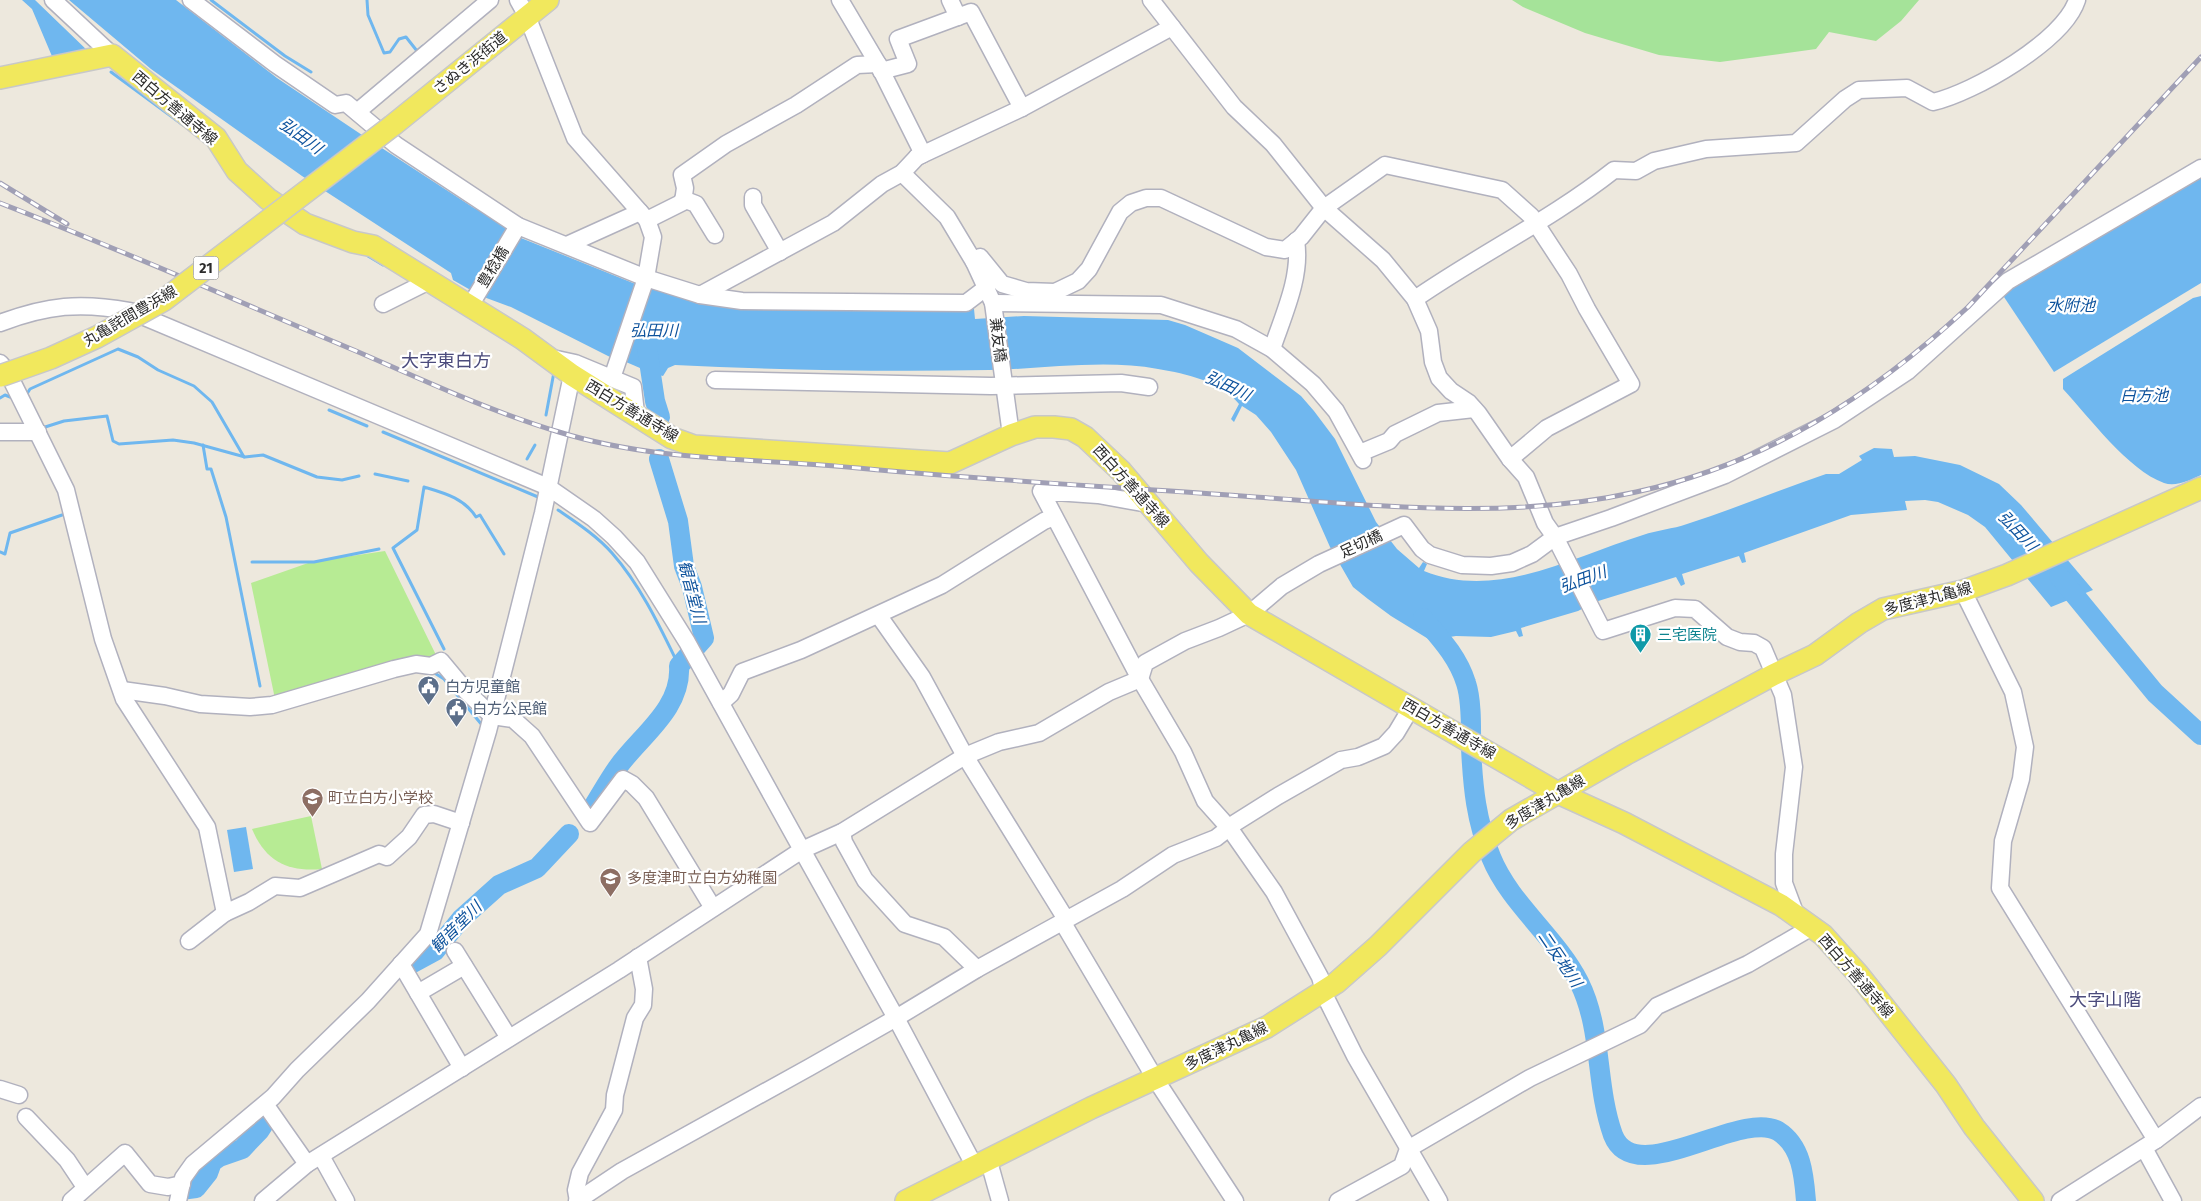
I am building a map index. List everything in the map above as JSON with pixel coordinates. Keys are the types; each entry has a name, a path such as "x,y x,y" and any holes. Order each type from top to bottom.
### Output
{"main road":[{"name":"21","path":"523,8 544,0"},
{"name":"さぬき浜街道","path":"392,126 523,8 548,0"},
{"path":"0,78 112,55"},
{"name":"西白方善通寺線","path":"112,55 216,138 237,171 268,199 305,224 353,242 373,246 423,284 471,304 550,357 572,375 636,413 672,438 694,446 950,463 1011,435 1034,428 1054,426 1071,429 1085,437 1121,471 1198,563 1249,614 1558,793 1624,823 1781,905 1823,935 1858,974 1946,1085 1974,1128 2033,1201"},
{"name":"丸亀詫間豊浜線","path":"0,376 51,358 97,337 164,300 392,126"},
{"name":"多度津丸亀線","path":"906,1201 1091,1108 1156,1080 1267,1027 1336,983 1378,946 1472,852 1511,820 1773,675 1815,655 1859,623 1883,610 1963,591 2007,575 2201,488"}],"street":[{"path":"53,0 112,55"},
{"path":"191,0 219,23 313,89 336,104 346,103 396,145 516,229 567,245 646,278 700,296 742,301 966,304 986,288"},
{"path":"357,112 490,0"},
{"path":"700,296 833,223 882,184 902,173 917,157 923,154 880,68 840,0"},
{"path":"950,0 958,16"},
{"path":"1152,0 1234,107 1273,144 1324,208 1383,260 1415,299 1429,331 1433,362 1439,378 1451,391 1474,409 1510,459 1526,476 1546,523 1555,536 1561,552 1603,631 1675,608 1695,608 1727,637 1740,642 1754,643 1763,648 1782,695 1794,767 1784,854 1784,883 1804,921 1748,964 1658,1006 1640,1025 1530,1078 1408,1148 1402,1166 1338,1201"},
{"path":"1415,299 1447,277 1536,224 1588,190 1614,170 1636,170 1654,161 1706,149 1796,144 1845,99 1859,90 1907,88 1933,102 1952,98 1985,81 2055,33 2074,9 2077,0"},
{"path":"523,8 575,138 643,216 652,237 646,278 612,378"},
{"path":"567,245 683,202 685,188 682,175 718,149 796,105 857,65 880,68 908,64 898,39 971,12 1022,108"},
{"path":"917,157 1022,108 1172,27"},
{"path":"974,262 980,257 1002,284 1026,291 1055,292 1078,281 1089,269 1120,212 1131,203 1161,198 1266,247 1285,250 1296,241 1324,208 1385,165 1502,190 1531,216 1570,274 1587,310 1631,384 1547,428 1510,459"},
{"path":"1555,536 1610,518 1725,475 1834,420 1908,371 2008,281 2201,168"},
{"name":"兼友橋","path":"902,173 947,217 974,262 993,303 1011,435"},
{"path":"753,197 753,205 780,252"},
{"path":"683,199 696,204 715,235"},
{"name":"豊稔橋","path":"471,304 516,229"},
{"path":"1272,349 1290,293 1298,256 1296,241"},
{"path":"383,304 423,284"},
{"path":"993,303 1161,305 1236,329 1272,349 1313,384 1336,411 1362,456 1389,441 1395,434 1438,413 1474,409"},
{"path":"0,323 25,313 79,305 130,311 548,487 594,519 614,536 637,562 687,642 896,1018 981,1162 1000,1201"},
{"path":"550,357 576,363 633,387 636,413"},
{"path":"0,363 7,371 66,490 103,639 124,699 207,827 225,913"},
{"path":"178,1201 183,1178 193,1164 265,1104 368,1001 428,934 492,716 548,487 572,375"},
{"path":"715,380 774,383 1003,381 1121,383 1149,387"},
{"path":"0,432 36,429"},
{"path":"1148,504 1098,495 1041,491 1140,679 1183,752 1205,801 1229,828 1274,892 1320,977 1326,998 1355,1056 1440,1201"},
{"path":"721,703 731,694 742,672 801,650 851,626 879,616 942,585 1044,521 1054,517"},
{"name":"足切橋","path":"1140,679 1145,663 1185,641 1249,614 1282,586 1319,564 1404,525 1422,549 1430,555 1462,565 1491,566 1512,563 1532,554 1555,536"},
{"path":"1963,591 2013,692 2025,747 2021,779 2003,841 2000,888 2150,1144 2173,1201"},
{"path":"879,616 922,677 965,756 1064,916 1063,923 1156,1080 1235,1201"},
{"path":"122,690 165,696 200,704 250,707 272,705 394,669 416,664 431,666 441,661 466,691 492,716 513,719 532,736 590,823 623,779 632,784 646,798 713,908"},
{"path":"263,1201 314,1160 386,1113 462,1068 638,957 802,850 842,832 965,756 999,742 1039,733 1110,692 1140,679"},
{"path":"638,957 644,989 643,1005 635,1018 615,1095 614,1110 580,1173 576,1190 578,1201 622,1170 896,1018 977,969 1063,923 1122,889 1173,855 1216,838 1278,796 1341,760 1358,757 1384,746 1396,732 1411,708"},
{"path":"189,941 225,913 249,902 275,886 300,888 379,854 386,857 408,837 424,815 434,814 460,823"},
{"path":"842,832 844,842 865,880 905,924 944,938 977,969"},
{"path":"456,952 509,1038"},
{"path":"401,964 462,1068"},
{"path":"418,993 464,966"},
{"path":"0,1089 19,1095"},
{"path":"265,1104 314,1160 346,1201"},
{"path":"2060,1201 2150,1144 2201,1106"},
{"path":"26,1117 67,1160 85,1187"},
{"path":"71,1201 126,1153 150,1184 168,1187 182,1184"}],"green space":[{"path":"1512,0 1919,0 1901,21 1876,41 1829,32 1816,49 1720,62 1659,55 1585,33 1523,7"},
{"path":"385,551 437,657 411,660 275,699 251,583 311,562"},
{"path":"311,816 322,869 299,869 271,857 264,850 252,829"}],"water":[{"path":"22,0 35,0 90,53 54,61 32,9"},
{"name":"弘田川","path":"69,0 176,0 277,78 368,139 474,208 515,225 521,238 633,283 706,304 763,309 974,309 975,319 1024,316 1168,320 1185,325 1238,348 1301,396 1335,439 1376,522 1397,549 1419,568 1423,562 1427,564 1424,571 1452,579 1479,581 1535,572 1563,564 1648,533 1682,526 1826,474 1839,474 1862,460 1859,456 1874,448 1892,449 1894,457 1915,456 1960,465 1999,484 2021,505 2093,590 2051,607 1985,527 1968,515 1938,502 1925,500 1905,501 1907,510 1851,515 1744,553 1746,562 1742,563 1739,556 1682,574 1685,584 1681,586 1676,577 1595,602 1578,611 1521,628 1523,636 1519,637 1516,631 1491,637 1456,636 1430,640 1391,616 1353,587 1330,547 1296,470 1271,432 1256,415 1242,406 1234,422 1231,419 1239,404 1213,384 1169,371 1116,365 910,371 675,365 668,368 663,376 656,374 610,357 511,307 481,296 453,280 451,273 302,176 151,69"},
{"name":"水附池","path":"2201,171 2201,283 2054,372 2002,294"},
{"name":"白方池","path":"2201,296 2201,475 2183,482 2169,484 2150,476 2123,455 2063,389 2063,379 2193,298"},
{"path":"246,827 253,869 234,872 227,830"}],"waterway":[{"path":"211,0 285,56 311,72"},
{"path":"367,0 368,15 384,53 390,52 399,39 406,37 417,51 423,46"},
{"path":"111,72 183,125"},
{"path":"368,256 383,265"},
{"name":"観音堂川","path":"647,348 655,401 660,417"},
{"path":"25,397 30,389 118,349 138,357 158,370 194,386 212,402 244,457"},
{"path":"546,415 554,372"},
{"path":"0,398 5,395 15,399"},
{"path":"329,410 367,426"},
{"path":"42,428 64,421 107,416 113,441 119,444 173,440 194,443 245,457 263,455 317,477 342,480 359,476"},
{"path":"383,432 538,497"},
{"path":"203,445 207,469 211,469 226,517 260,686"},
{"path":"527,459 535,445"},
{"name":"観音堂川","path":"591,810 618,767 667,709 674,696 679,666 704,638 692,587 684,566 678,521 659,459"},
{"path":"375,474 408,481"},
{"path":"444,649 393,548 417,530 424,487 453,497 466,505 476,517 480,515 504,554"},
{"path":"558,510 600,541 612,553 632,579 649,607 679,666"},
{"path":"0,552 5,554 10,533 62,515"},
{"path":"252,562 314,562 379,549"},
{"name":"弘田川","path":"2059,576 2155,693 2201,735"},
{"name":"二反地川","path":"1423,618 1453,656 1463,674 1468,690 1474,790 1482,830 1491,857 1499,874 1510,890 1569,966 1587,1000 1596,1038 1603,1097 1613,1135 1625,1150 1643,1155 1665,1153 1739,1130 1761,1127 1778,1131 1786,1137 1797,1153 1803,1172 1806,1201"},
{"path":"433,672 444,679 482,725"},
{"name":"観音堂川","path":"411,964 435,951 461,919 499,885 537,868 569,834"},
{"name":"観音堂川","path":"181,1190 196,1188 208,1173 212,1162 219,1157 242,1149 260,1130 267,1119"}],"railway":[{"path":"0,203 134,257 482,405 533,424 595,442 632,449 707,458 1002,480 1390,506 1440,508 1538,506 1587,501 1636,492 1684,480 1729,464 1773,445 1855,397 1894,370 1968,307 2201,57"},
{"path":"0,183 67,224"}],"place":[{"name":"三宅医院","path":"1641,654"},
{"name":"白方児童館","path":"429,706"},
{"name":"白方公民館","path":"456,728"},
{"name":"町立白方小学校","path":"312,817"},
{"name":"多度津町立白方幼稚園","path":"611,897"}],"district":[{"name":"大字東白方","path":"446,361"},
{"name":"大字山階","path":"2105,1000"}]}
